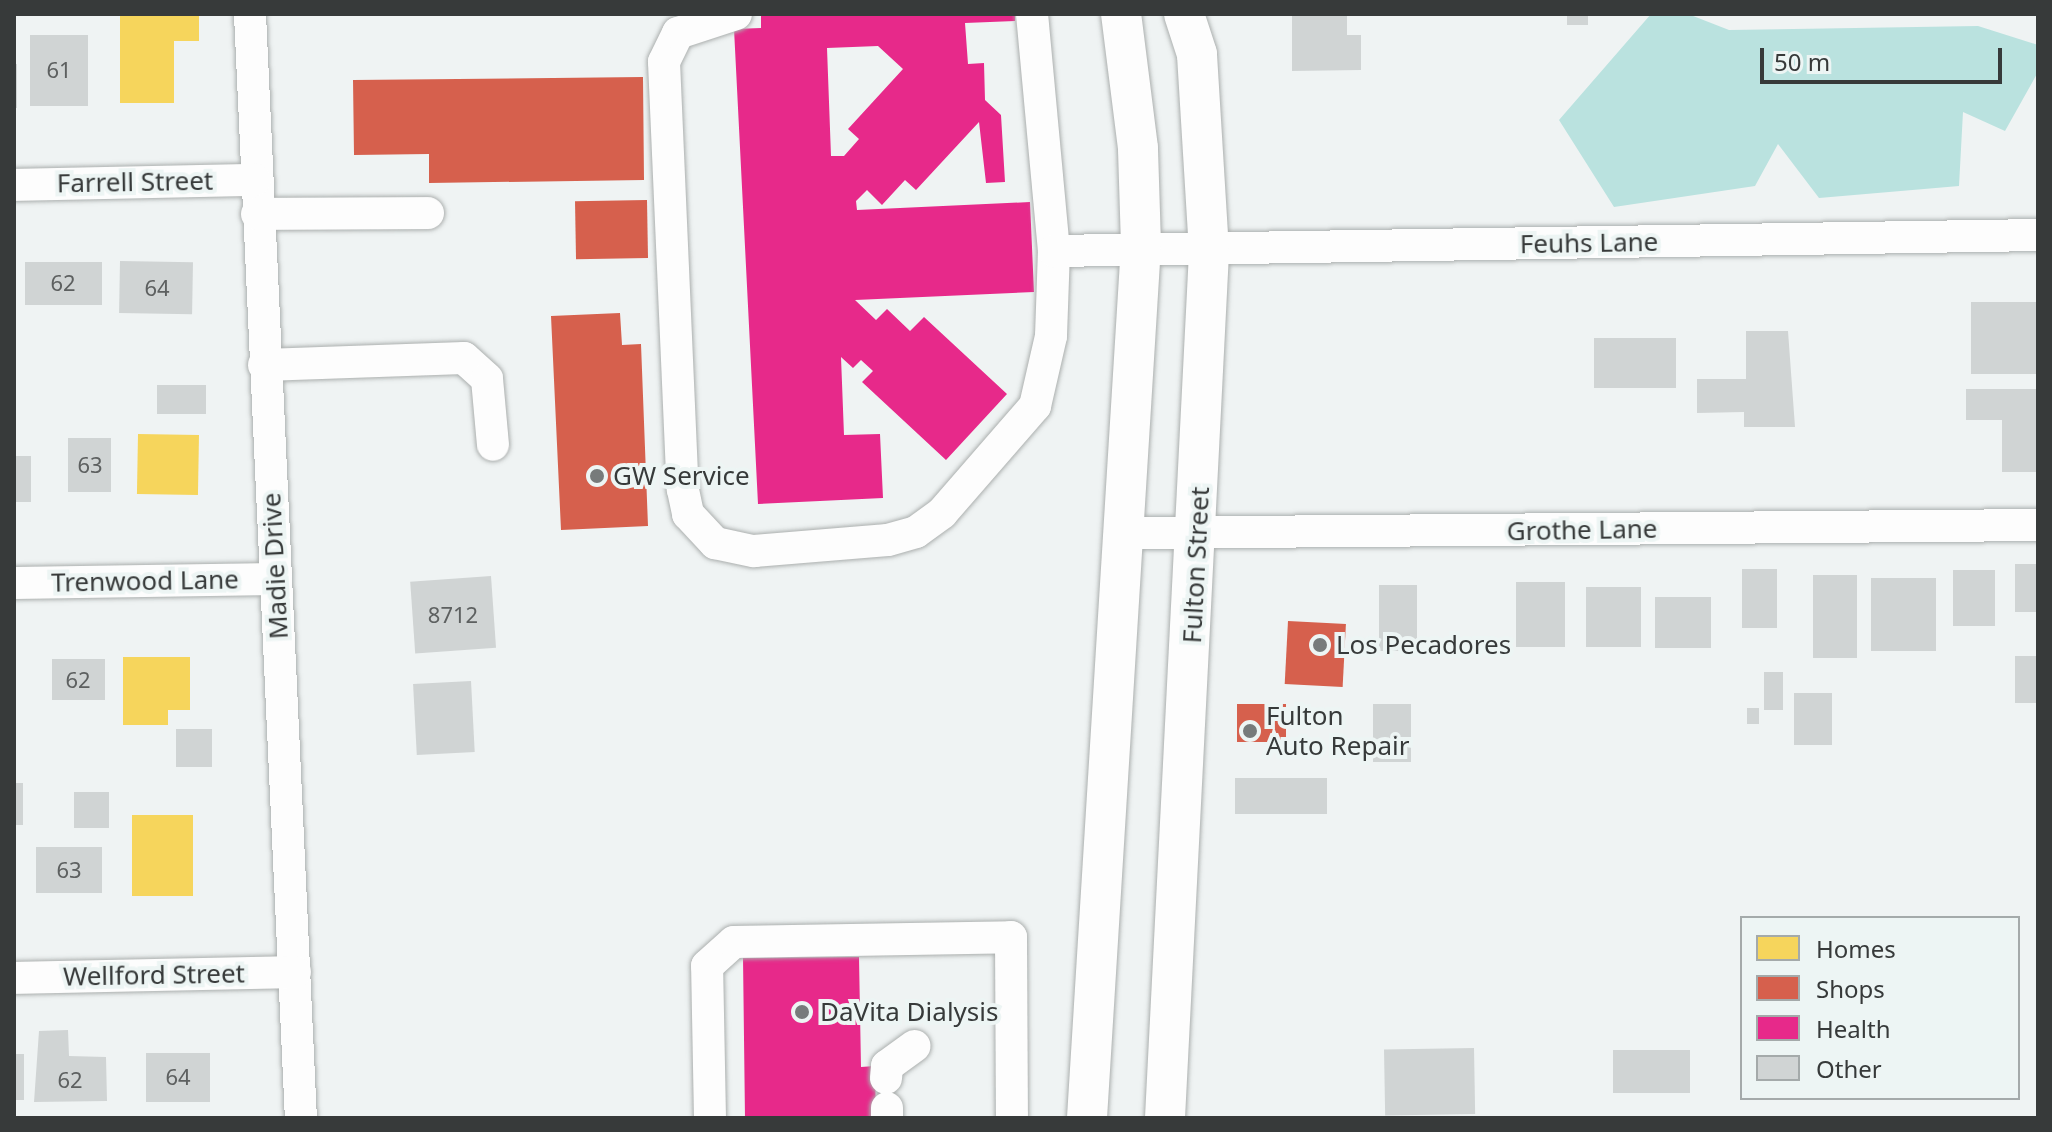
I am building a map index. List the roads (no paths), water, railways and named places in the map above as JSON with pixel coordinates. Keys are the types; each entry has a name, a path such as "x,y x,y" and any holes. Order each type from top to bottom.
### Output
{"main road":[{"path":"1087,1118 1141,245 1138,148 1121,14"},
{"name":"Fulton Street","path":"1165,1118 1199,535 1209,251 1197,54 1184,14"}],"street":[{"name":"Madie Drive","path":"250,14 255,180 301,1118"},
{"path":"736,14 678,33 664,62 683,490 688,514 715,543 754,551 888,540 916,532 942,513 1035,406 1051,336 1054,251 1032,14"},
{"name":"Farrell Street","path":"14,185 255,180"},
{"path":"257,214 428,213"},
{"name":"Feuhs Lane","path":"1054,251 1141,245 1209,251 2038,235"},
{"path":"264,365 464,358 487,379 493,445"},
{"name":"Grothe Lane","path":"1125,533 1199,535 2038,525"},
{"name":"Trenwood Lane","path":"14,583 276,579"},
{"path":"710,1118 707,966 734,942 1011,937 1012,1118"},
{"name":"Wellford Street","path":"14,978 295,972"},
{"path":"887,1101 887,1066 915,1046"}],"place":[{"name":"GW Service","path":"597,476"},
{"name":"Los Pecadores","path":"1320,645"},
{"name":"Fulton Auto Repair","path":"1250,731"},
{"name":"DaVita Dialysis","path":"802,1012"}]}
